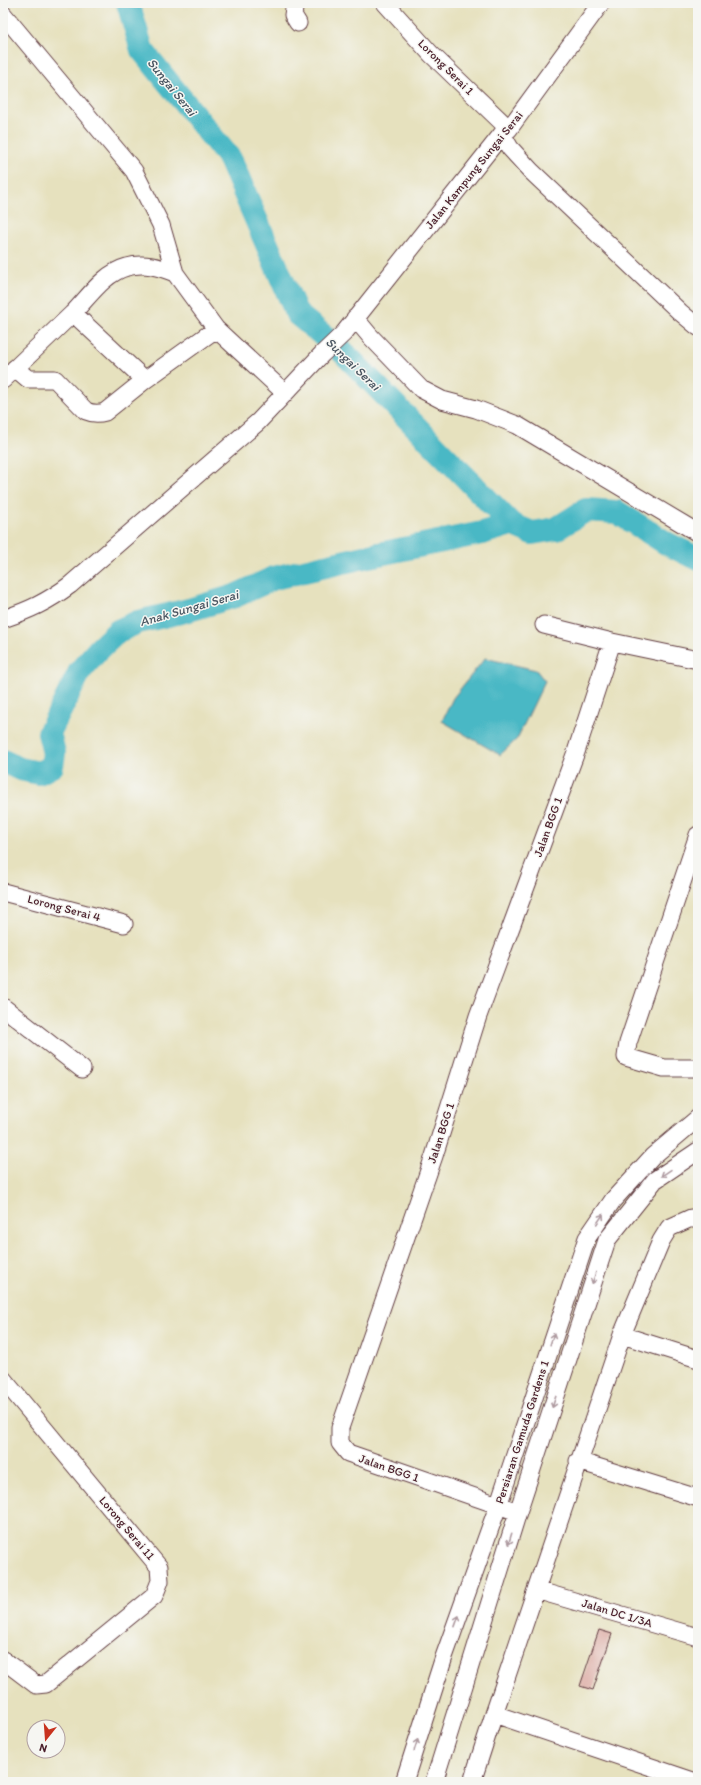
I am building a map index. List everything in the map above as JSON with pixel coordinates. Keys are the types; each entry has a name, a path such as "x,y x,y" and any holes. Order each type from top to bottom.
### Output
{"street":[{"path":"295,3 292,15 298,23"},
{"name":"Lorong Serai 1","path":"385,3 505,132 510,148 531,172 680,312 698,327"},
{"name":"Jalan Kampung Sungai Serai","path":"3,619 29,610 51,600 173,494 247,433 344,333 505,132 601,3"},
{"path":"3,14 134,171 160,224 175,273 216,329 285,393"},
{"path":"9,374 101,283 115,272 128,267 152,265 175,273"},
{"path":"72,313 146,380"},
{"path":"355,318 421,389 442,400 476,410 517,425 698,533"},
{"path":"9,374 28,379 55,379 86,411 92,414 105,412 216,329"},
{"path":"544,625 612,642 698,660"},
{"name":"Jalan BGG 1","path":"518,1512 348,1453 340,1443 340,1428 434,1156 478,1016 576,752 612,642"},
{"path":"698,835 628,1043 626,1057 664,1068 698,1068"},
{"name":"Lorong Serai 4","path":"3,892 124,924"},
{"path":"3,1007 82,1069"},
{"name":"Persiaran Gamuda Gardens 1","path":"404,1782 444,1657 498,1506 587,1238 613,1200 653,1156 698,1118"},
{"name":"Persiaran Gamuda Gardens 1","path":"434,1782 518,1512 607,1240 655,1180 698,1151"},
{"path":"472,1782 578,1462 622,1335 661,1241 669,1228 691,1218 698,1220"},
{"path":"622,1335 698,1359"},
{"name":"Lorong Serai 11","path":"3,1379 159,1567 160,1581 154,1596 46,1684 36,1685 26,1679 3,1660"},
{"path":"578,1462 698,1498"},
{"name":"Jalan DC 1/3A","path":"536,1590 698,1637"},
{"path":"494,1714 696,1782"}],"water":[{"path":"485,658 536,670 545,681 517,739 500,755 442,721 453,698"}],"building":[{"path":"599,1630 612,1634 593,1690 580,1686"}],"waterway":[{"name":"Sungai Serai","path":"128,3 142,50 230,159 297,314 340,349 511,524 532,533 556,529 586,510 617,512 666,543 698,559"},
{"name":"Anak Sungai Serai","path":"3,761 20,769 39,773 52,766 54,753 49,733 80,671 98,650 118,631 138,622 189,610 235,596 274,578 364,557 482,533 511,524"}]}
